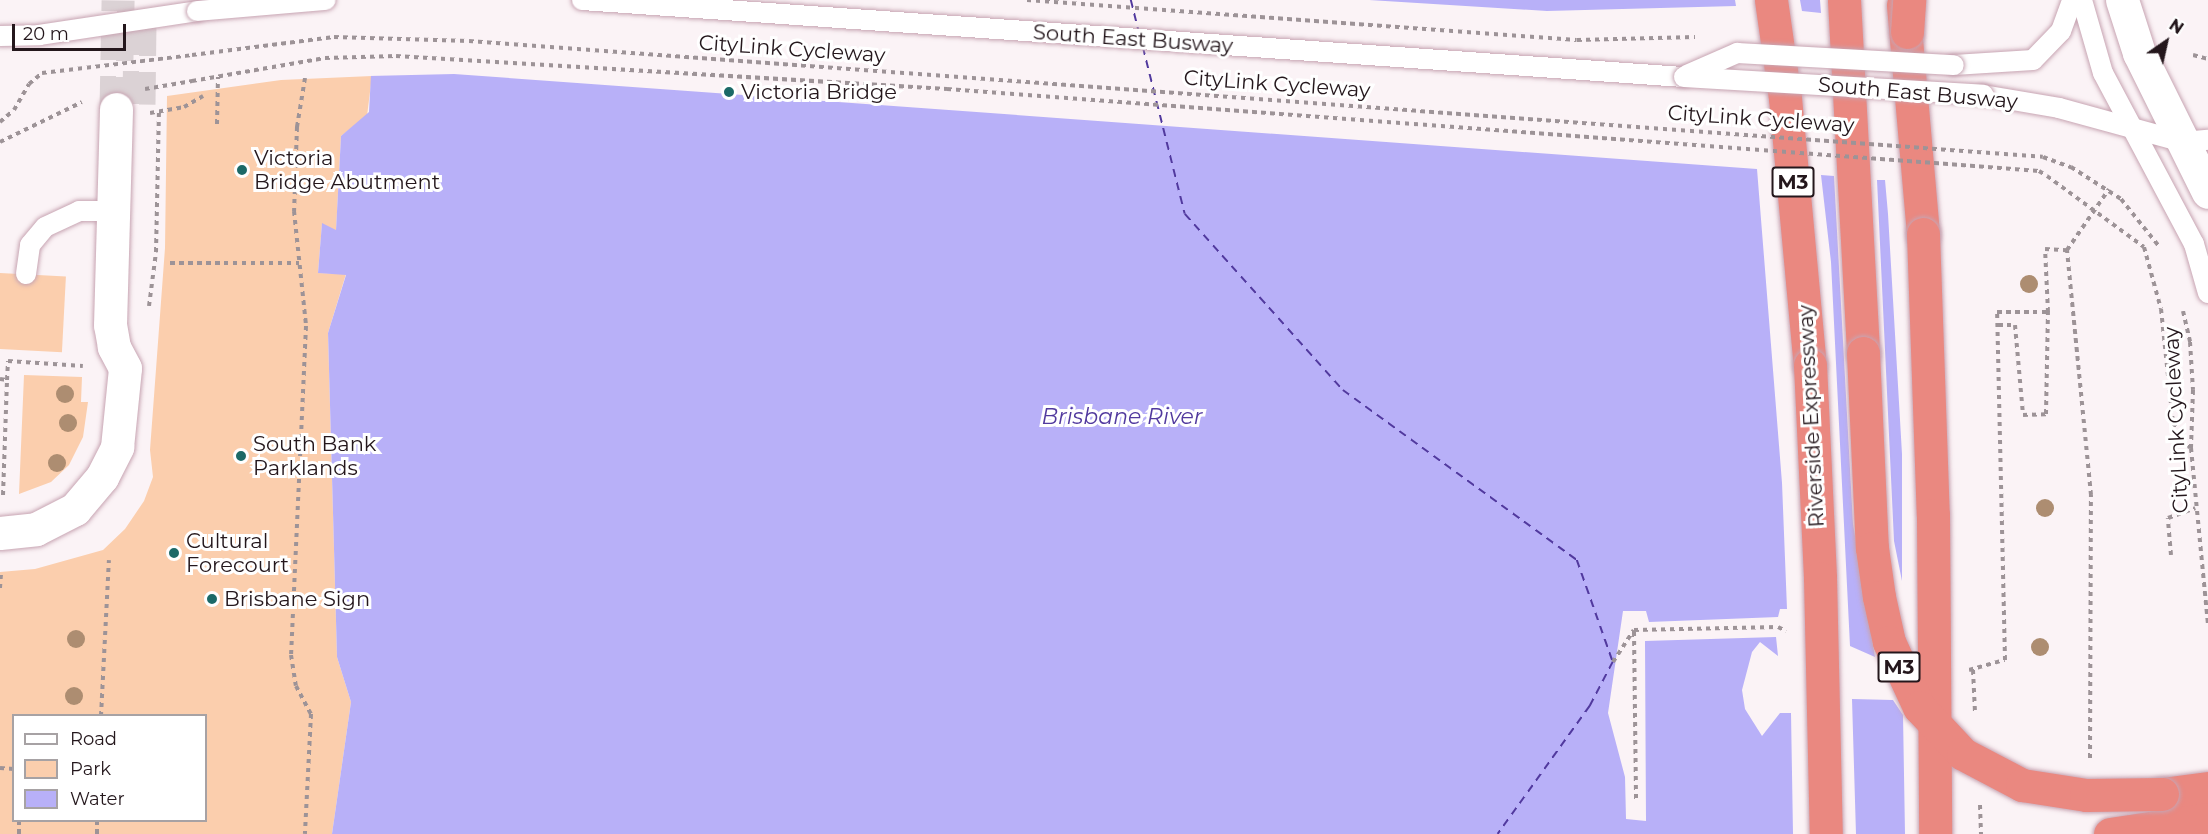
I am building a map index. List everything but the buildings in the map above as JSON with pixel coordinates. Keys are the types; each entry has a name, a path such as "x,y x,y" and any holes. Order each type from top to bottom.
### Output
{"highway":[{"name":"Riverside Expressway","path":"1772,0 1785,98 1810,365 1820,578 1826,834"},
{"name":"M3","path":"1844,0 1872,548 1883,620 1901,674 1919,707 1949,743 1973,762 2007,779 2065,794 2162,794 2208,788"},
{"name":"M3","path":"1903,0 1923,234 1932,491 1935,834"},
{"name":"M3","path":"1907,32 1909,0"},
{"path":"2110,834 2208,819"}],"street":[{"path":"2122,0 2139,54 2196,141 2208,192"},
{"path":"0,533 24,532 46,525 75,510 90,495 117,447 125,368 114,347 110,325 138,110"}],"lane":[{"path":"0,36 50,33 197,11 326,0"},
{"name":"South East Busway","path":"582,0 1983,95 2059,108 2130,127 2196,141"},
{"name":"South East Busway","path":"1684,76 1737,53 1954,65 2033,60 2061,31 2072,0"},
{"path":"2082,0 2093,48 2130,127 2194,244 2208,293"},
{"path":"26,274 30,245 45,227 79,211 124,213"}],"path":[{"path":"1028,0 1577,40 1700,37"},
{"name":"CityLink Cycleway","path":"0,122 14,110 29,84 42,74 334,37 458,41 2043,157 2071,166 2109,189 2143,222 2161,250"},
{"path":"2193,55 2208,59"},
{"path":"192,81 325,58 396,56 947,89 2039,171 2144,247 2159,300 2173,423 2191,448"},
{"path":"217,124 218,76"},
{"path":"305,78 297,127 296,180 299,263 306,326 291,655 296,686 311,714 305,834"},
{"path":"156,252 138,110 184,107 203,96"},
{"path":"0,141 81,102"},
{"path":"2090,764 2091,495 2067,250 2109,189"},
{"path":"1998,325 2015,325 2023,415 2046,414 2048,312 2045,249 2067,250"},
{"path":"170,263 299,263"},
{"name":"CityLink Cycleway","path":"2181,305 2190,342 2193,390 2191,448 2208,624"},
{"path":"2006,660 1997,312 2048,312"},
{"path":"3,495 8,361 79,365"},
{"path":"0,379 7,380"},
{"path":"2171,555 2168,518 2195,508"},
{"path":"101,714 109,560"},
{"path":"0,588 1,572"},
{"path":"1634,630 1636,799"}],"green space":[{"name":"South Bank Parklands","path":"372,76 367,116 341,136 336,231 322,224 318,273 346,274 328,333 337,657 351,702 332,834 0,834 0,572 35,569 103,550 125,529 144,501 153,477 150,450 165,248 167,96 281,80"},
{"path":"0,273 66,276 62,352 0,349"},
{"path":"24,375 82,377 81,402 88,402 83,437 69,465 51,482 19,494"}],"water":[{"name":"Brisbane River","path":"375,0 1859,0 1838,15 1909,218 1924,834 332,834 351,702 337,657 328,333 346,275 318,273 322,223 336,230 341,136 369,112"}],"pier":[{"name":"Victoria Bridge","path":"372,0 1369,0 1547,11 1736,6 1735,0 1800,0 1802,11 1821,13 1820,0 1862,0 1842,16 1912,218 1927,834 1905,834 1903,715 1893,700 1852,699 1856,834 1793,834 1791,713 1780,713 1762,736 1745,709 1742,690 1752,652 1760,642 1778,656 1776,637 1645,641 1646,821 1626,819 1625,777 1608,713 1623,611 1646,611 1649,622 1778,617 1780,609 1787,609 1782,483 1757,169 454,74 369,76","holes":["1821,175 1834,176 1853,524 1875,657 1850,646 1831,262","1877,180 1885,180 1888,214 1902,454 1902,581 1894,541"]}],"ferry route":[{"path":"1131,0 1139,31"},
{"path":"1143,47 1185,214 1343,390 1577,560 1613,662 1590,706 1498,834"}],"tunnel":[{"path":"116,109 118,0"},
{"path":"139,104 140,20"}],"place":[{"name":"Victoria Bridge","path":"729,92"},
{"name":"Victoria Bridge Abutment","path":"242,170"},
{"name":"South Bank Parklands","path":"241,456"},
{"name":"Cultural Forecourt","path":"174,553"},
{"name":"Brisbane Sign","path":"212,599"}]}
